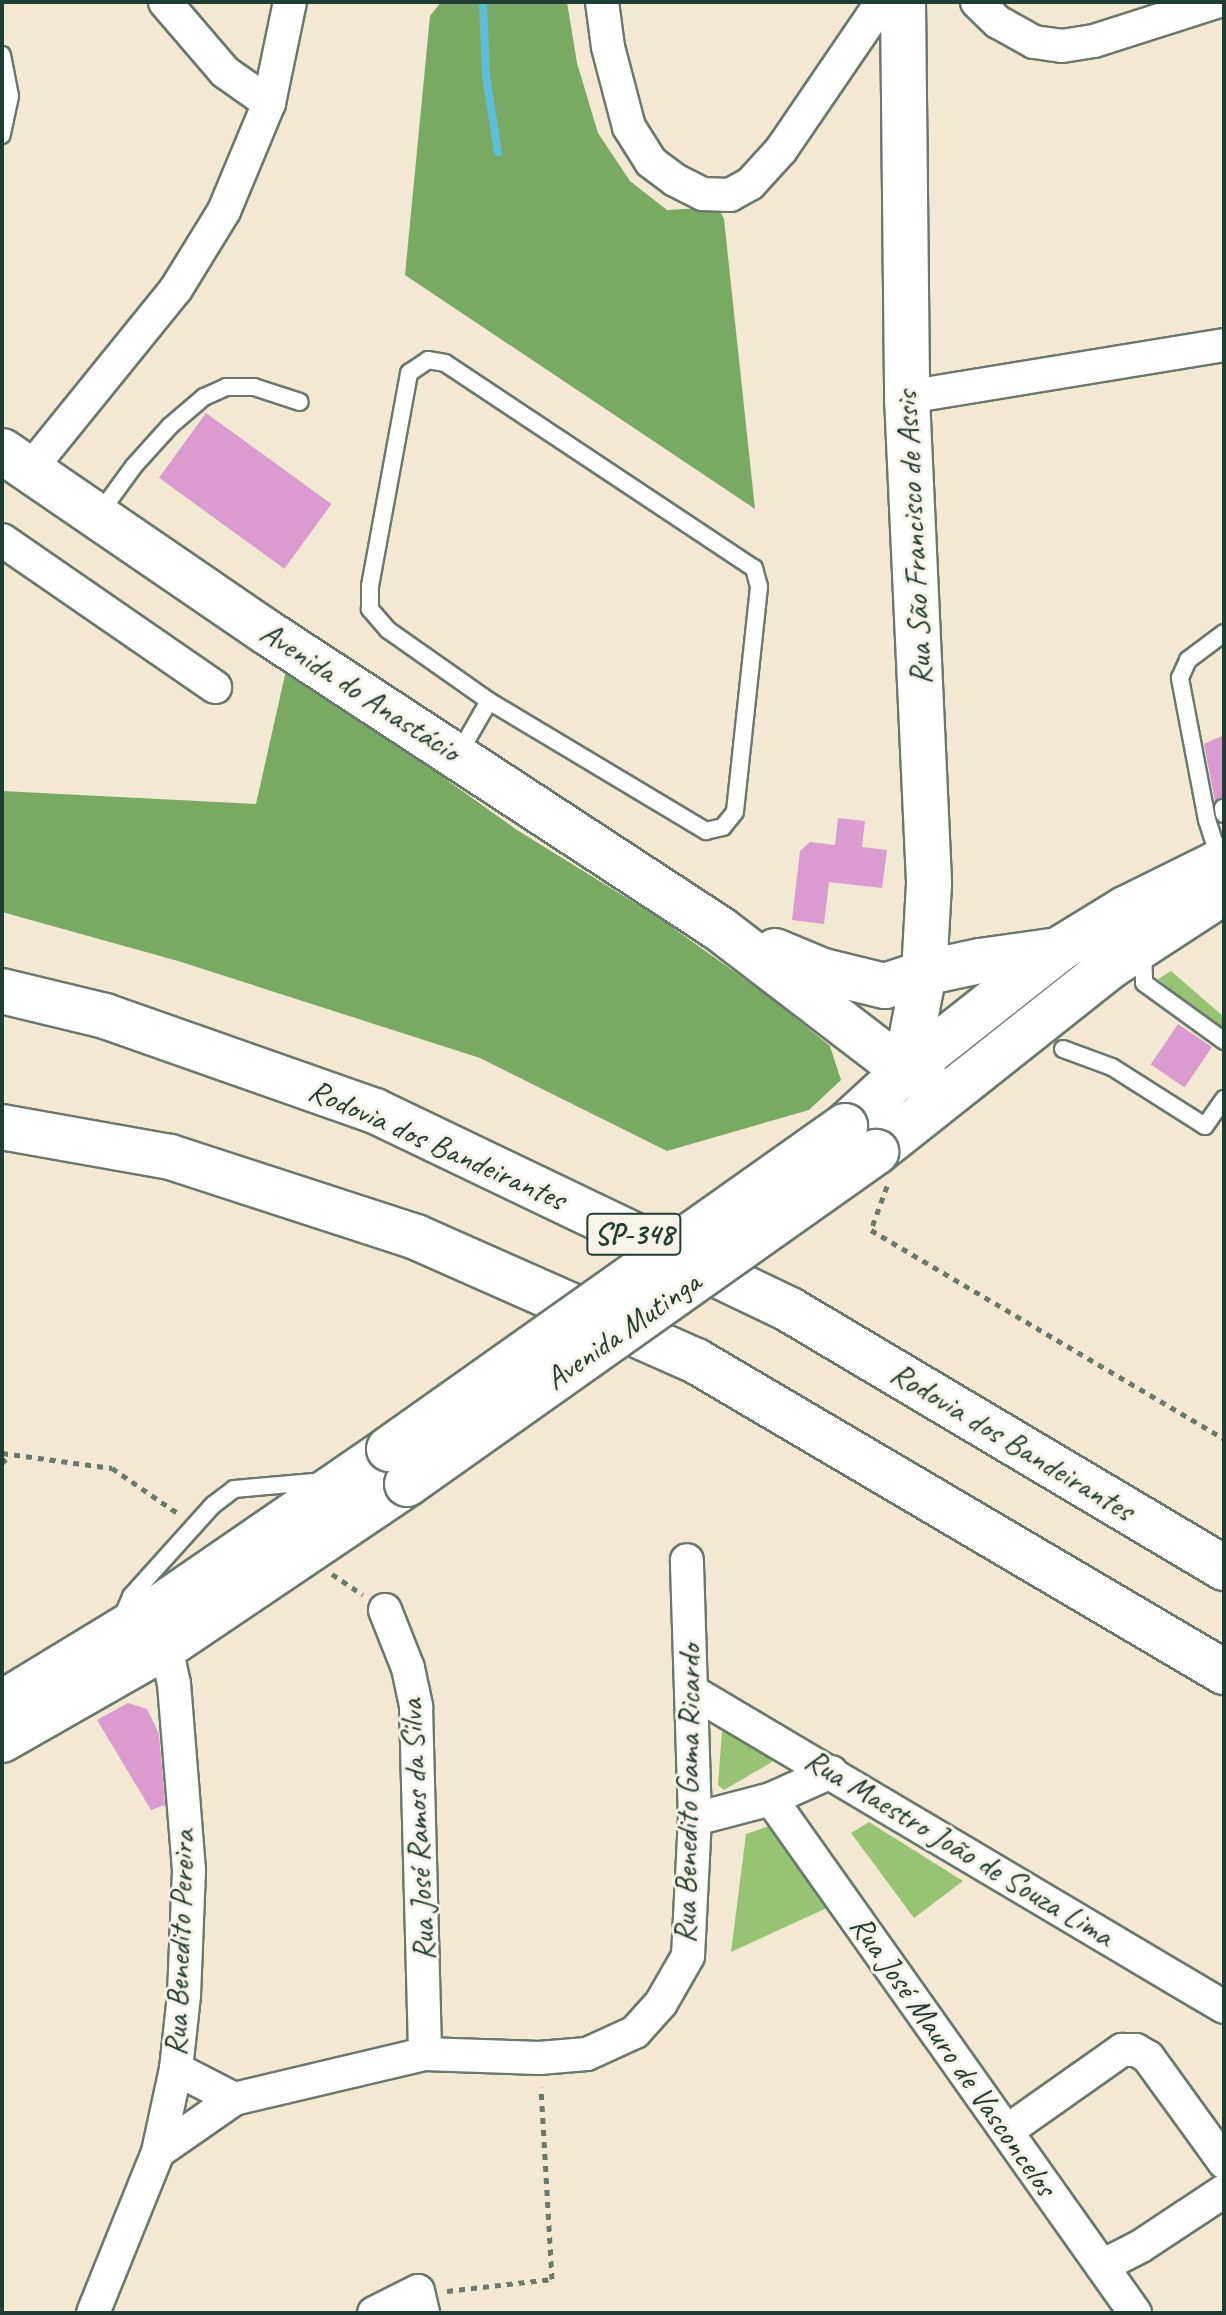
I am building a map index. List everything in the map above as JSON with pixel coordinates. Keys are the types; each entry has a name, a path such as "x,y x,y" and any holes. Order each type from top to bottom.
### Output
{"main road":[{"name":"Rua São Francisco de Assis","path":"903,2 907,397 929,884 924,973 905,1071"},
{"name":"Avenida do Anastácio","path":"17,460 268,633 720,929 905,1071 947,1095"},
{"name":"Avenida Mutinga","path":"2,1703 116,1631 161,1628 304,1556 398,1467 869,1154 1142,944 1223,871"},
{"name":"Avenida Mutinga","path":"869,1154 905,1071 1058,950 1125,909 1223,871"},
{"name":"Avenida do Anastácio","path":"720,929 823,971 869,985 885,986 924,973 1024,952 1058,950"},
{"path":"1012,1044 1016,1034 1058,987 1063,970 1058,950"},
{"name":"Rodovia dos Bandeirantes","path":"2,991 105,1016 389,1117 790,1310 1224,1568"},
{"name":"SP-348","path":"2,1127 170,1157 416,1237 668,1348 709,1368 1224,1672"},
{"name":"Avenida Mutinga","path":"2,1740 161,1628 348,1478 398,1467"}],"street":[{"path":"165,2 225,72 269,103"},
{"path":"17,460 176,289 224,211 269,103 290,2"},
{"path":"602,2 608,47 629,127 651,162 675,180 703,194 730,195 750,184 781,150 882,2"},
{"path":"977,2 998,22 1034,42 1062,46 1094,41 1216,2"},
{"path":"907,397 1224,345"},
{"path":"2,540 215,687"},
{"name":"Rua Benedito Gama Ricardo","path":"158,2152 234,2099 425,2054 539,2058 587,2054 635,2032 661,2003 688,1956 695,1819 687,1560"},
{"name":"Rua José Ramos da Silva","path":"385,1610 408,1668 416,1707 425,2054"},
{"name":"Rua Benedito Pereira","path":"93,2313 158,2152 176,2069 184,1995 189,1870 161,1628"},
{"name":"Rua Maestro João de Souza Lima","path":"693,1692 1224,2007"},
{"path":"695,1819 771,1799 831,1772"},
{"name":"Rua José Mauro de Vasconcelos","path":"771,1799 1134,2313"},
{"path":"1007,2131 1122,2050 1136,2050 1148,2057 1224,2162"},
{"path":"176,2069 234,2099"},
{"path":"1102,2266 1141,2246 1224,2191"},
{"path":"374,2313 420,2302"}],"lane":[{"path":"2,55 10,96 2,135"},
{"path":"428,360 445,363 742,557 754,568 759,587 735,812 723,827 706,831 489,701 388,630 370,609 370,586 409,373 428,360"},
{"path":"99,515 134,466 170,426 204,397 226,387 254,387 300,402"},
{"path":"1223,871 1207,820 1180,678 1188,660 1224,633"},
{"path":"457,756 489,701"},
{"path":"1142,944 1144,983 1224,1041"},
{"path":"1063,1049 1112,1067 1205,1126 1224,1099"},
{"path":"116,1631 131,1596 213,1505 234,1489 348,1478"}],"path":[{"path":"869,1154 871,1230 1224,1439"},
{"path":"2,1453 112,1468 183,1516"},
{"path":"2,1463 11,1454"},
{"path":"304,1556 385,1610"},
{"path":"420,2302 442,2292 552,2279 539,2058"}],"green space":[{"path":"441,2 567,2 577,63 598,133 630,181 667,210 718,207 724,219 755,509 405,275 430,16"},
{"path":"287,666 517,830 659,918 770,997 830,1046 841,1080 809,1110 667,1151 480,1058 178,961 2,912 2,791 256,804"},
{"path":"1171,971 1224,1017 1224,1027 1207,1021 1158,979"},
{"path":"733,1731 771,1753 772,1762 724,1790 718,1785 722,1732"},
{"path":"869,1822 963,1881 914,1918 851,1833"},
{"path":"772,1825 831,1906 731,1952 746,1834"}],"building":[{"path":"206,413 331,504 284,569 159,478"},
{"path":"1224,735 1224,797 1215,801 1204,744"},
{"path":"838,818 865,821 862,847 887,850 882,888 829,882 824,924 792,920 800,851 810,842 835,845"},
{"path":"1178,1024 1212,1047 1185,1088 1151,1065"},
{"path":"128,1703 147,1709 159,1734 165,1805 151,1810 97,1720"}],"waterway":[{"path":"483,2 486,76 498,152"}]}
